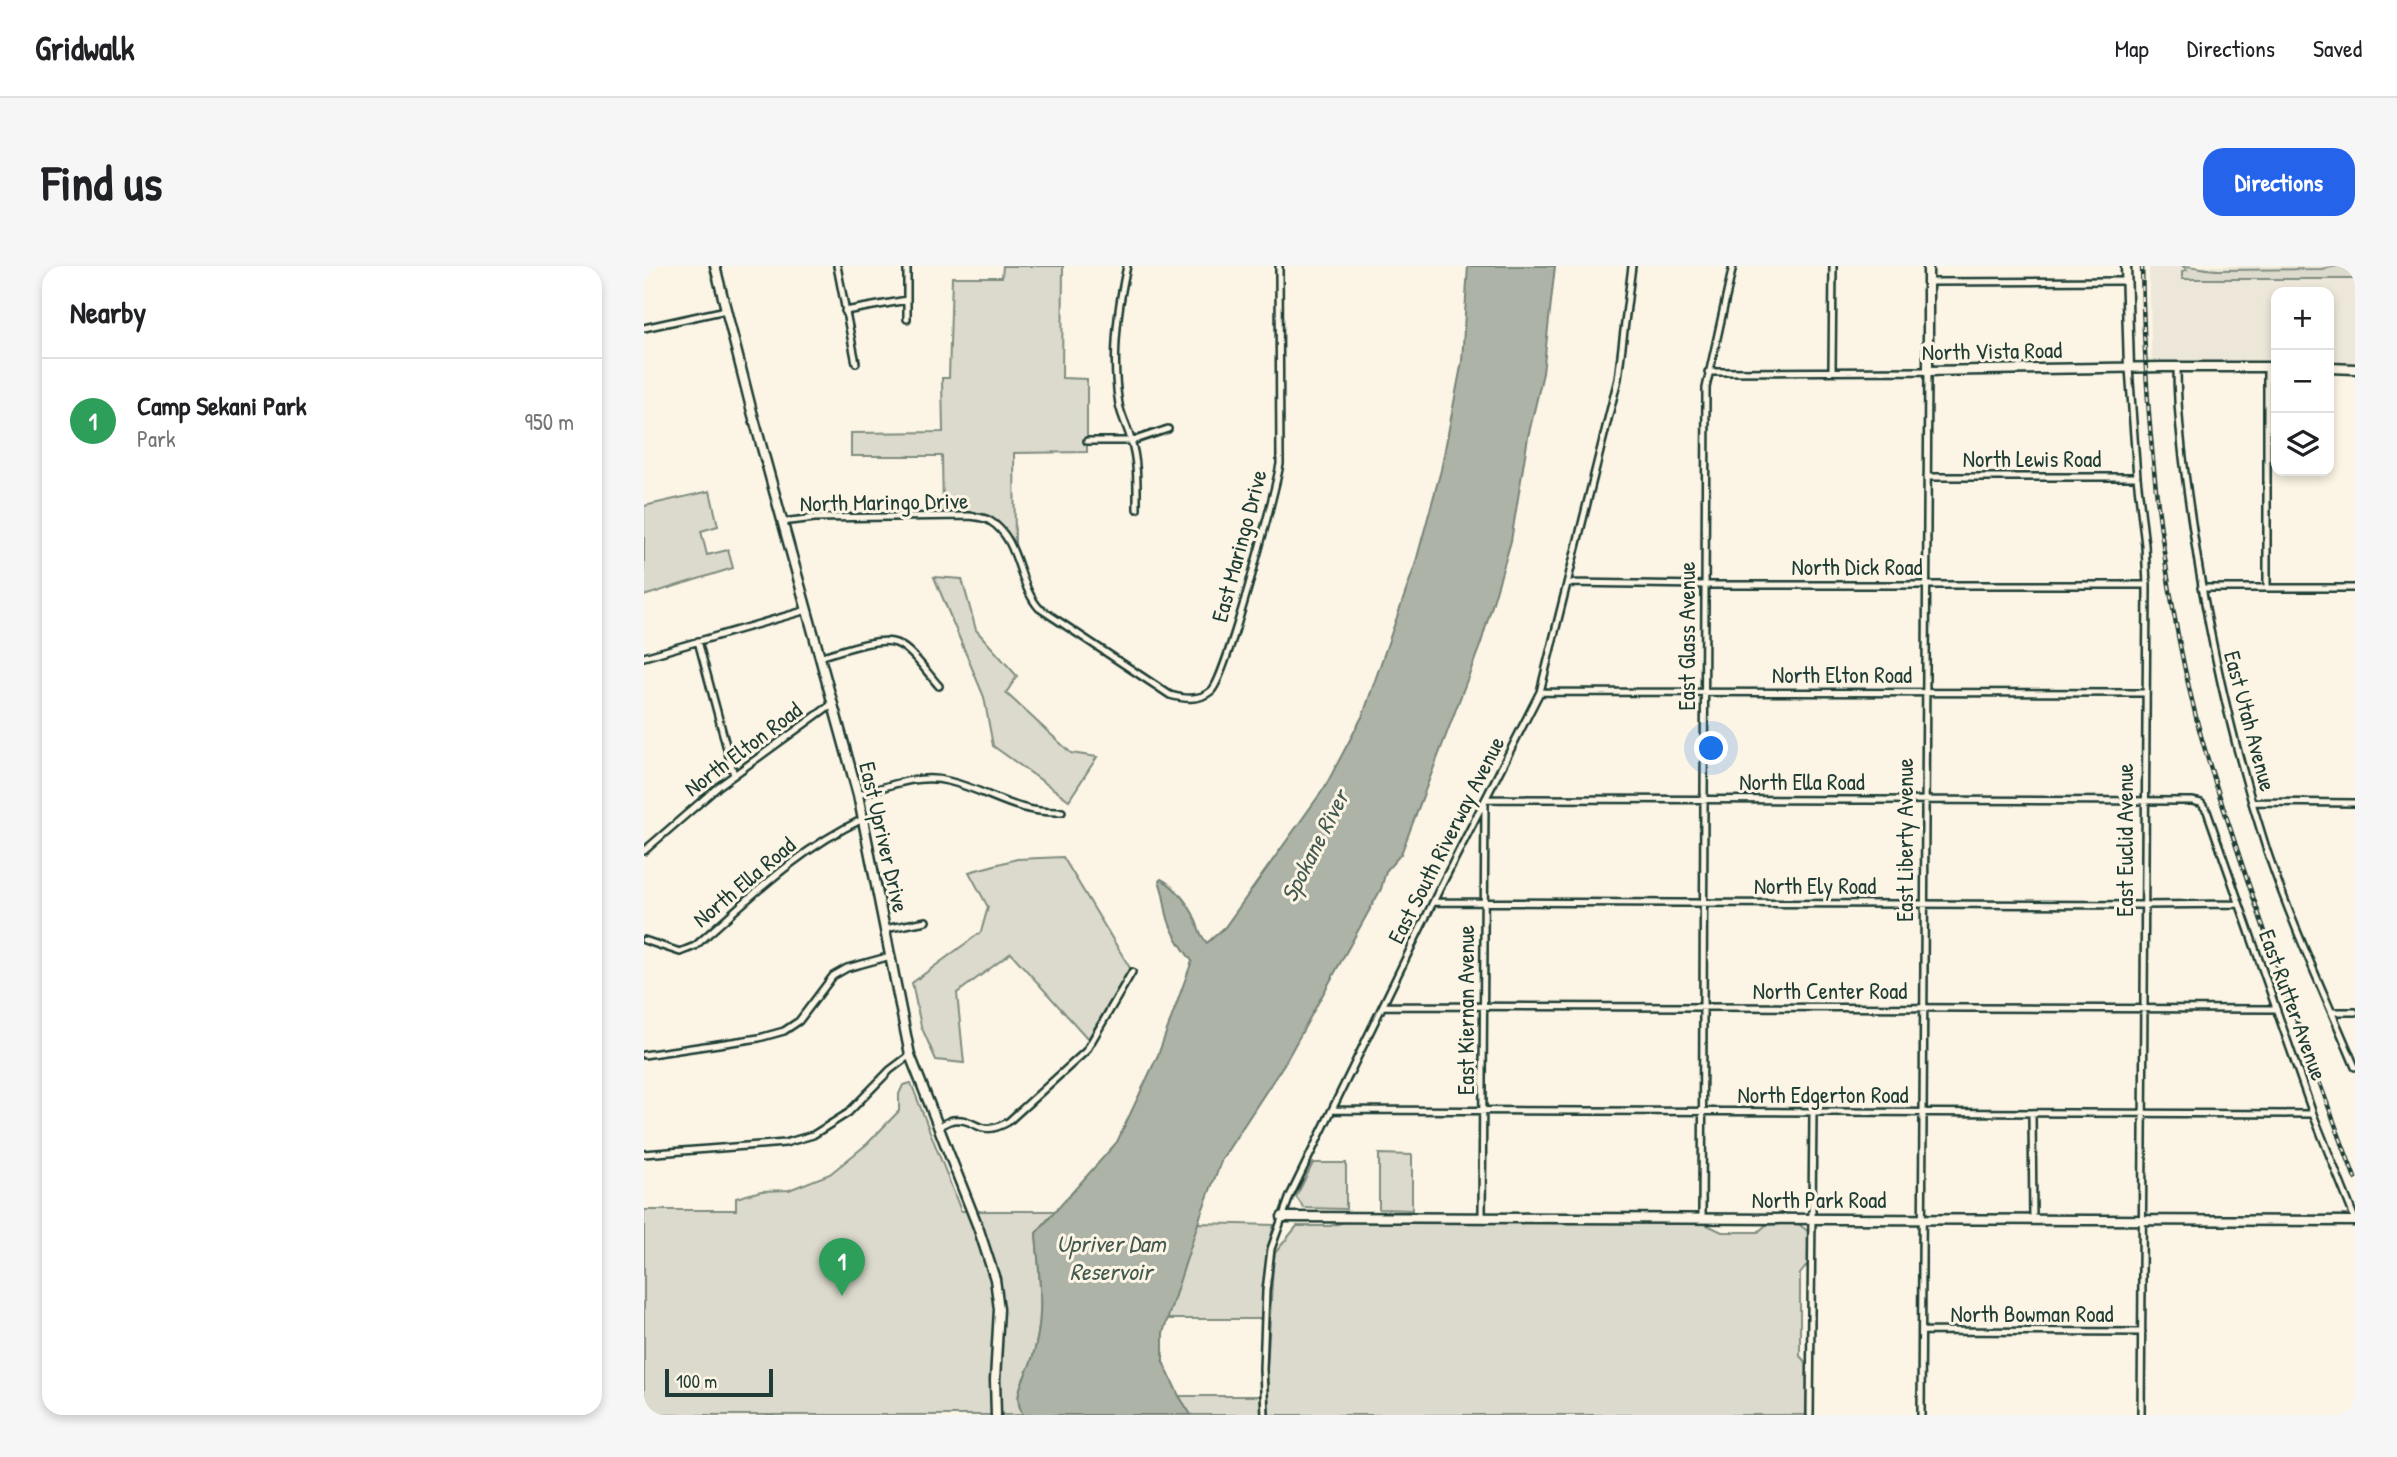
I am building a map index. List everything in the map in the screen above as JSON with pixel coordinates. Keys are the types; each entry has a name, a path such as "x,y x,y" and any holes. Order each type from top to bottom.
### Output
{"street":[{"name":"East Upriver Drive","path":"715,266 782,522 858,794 910,1055 978,1227 995,1279 999,1309 996,1415"},
{"path":"837,266 856,363"},
{"path":"907,266 907,319"},
{"path":"1127,266 1117,312 1116,380 1120,408 1136,460 1137,509"},
{"name":"East Maringo Drive","path":"1199,697 1213,690 1221,674 1277,484 1280,464 1279,266"},
{"name":"East South Riverway Avenue","path":"1265,1415 1263,1369 1266,1291 1271,1249 1290,1196 1540,692 1618,379 1632,266"},
{"name":"East Glass Avenue","path":"1702,1219 1706,388 1733,266"},
{"path":"1832,371 1833,266"},
{"name":"East Liberty Avenue","path":"1921,1415 1928,266"},
{"name":"East Euclid Avenue","path":"2126,266 2129,368 2147,585 2141,1415"},
{"path":"1928,282 2126,281"},
{"path":"845,311 907,300"},
{"path":"644,328 726,310"},
{"name":"East Utah Avenue","path":"2177,367 2186,479 2202,588 2223,696 2253,802 2293,922 2355,1067"},
{"name":"North Vista Road","path":"1708,372 2271,367"},
{"path":"2334,368 2355,369"},
{"path":"2267,588 2271,411"},
{"path":"1087,441 1132,441 1168,429"},
{"name":"North Lewis Road","path":"1927,477 2137,477"},
{"name":"North Maringo Drive","path":"782,522 815,518 969,516 988,519 1003,531 1012,547 1030,597 1039,608 1170,695 1184,699 1199,697"},
{"name":"North Dick Road","path":"1567,583 2147,585"},
{"path":"2202,588 2355,588"},
{"path":"644,657 807,610"},
{"path":"698,641 734,775"},
{"path":"820,657 873,642 894,642 908,652 939,687"},
{"name":"North Elton Road","path":"1540,692 2145,693"},
{"name":"North Elton Road","path":"644,852 698,803 832,704"},
{"path":"858,794 928,778 948,781 1012,806 1043,813 1062,812"},
{"name":"North Ella Road","path":"1485,801 1704,799 2201,803"},
{"name":"East Kiernan Avenue","path":"1482,1217 1485,801"},
{"path":"2253,802 2355,803"},
{"name":"East Rutter Avenue","path":"2201,803 2207,811 2313,1114 2355,1220"},
{"name":"North Ella Road","path":"644,940 680,952 695,946 802,853 831,834 863,819"},
{"name":"North Ely Road","path":"1434,902 2238,904"},
{"path":"885,929 926,921"},
{"path":"644,1055 759,1038 784,1031 799,1021 833,976 847,968 891,956"},
{"path":"937,1127 954,1120 983,1130 997,1128 1008,1122 1086,1051 1132,972"},
{"name":"North Center Road","path":"1384,1006 2276,1009"},
{"path":"2332,1012 2355,1012"},
{"path":"644,1154 785,1143 813,1135 848,1113 890,1070 910,1055"},
{"name":"North Edgerton Road","path":"1332,1110 2313,1114"},
{"path":"1810,1415 1813,1112"},
{"path":"2032,1113 2033,1220"},
{"name":"North Park Road","path":"1282,1217 2355,1220"},
{"name":"North Bowman Road","path":"1922,1331 2142,1332"}],"shaded area":[{"path":"1003,266 1063,266 1062,378 1087,379 1087,452 1014,453 1015,543 1000,524 985,515 943,512 942,456 851,456 851,433 943,432 942,378 949,378 952,277 1002,277"},
{"path":"2149,266 2355,266 2355,369 2334,368 2334,287 2271,287 2271,367 2152,367"},
{"path":"2183,266 2219,270 2354,266 2352,269 2355,269 2355,279 2182,279 2182,271 2187,270"},
{"path":"710,491 718,526 701,531 707,555 728,550 733,568 644,596 644,506"},
{"path":"934,577 962,579 976,630 1017,676 1006,693 1071,753 1097,757 1069,800 993,746 984,697"},
{"path":"1063,857 1130,968 1088,1039 1011,953 957,993 964,1063 936,1060 921,1026 912,983 981,932 988,907 969,872 1017,859"},
{"path":"911,1083 961,1211 1055,1211 1036,1233 1040,1281 1039,1328 1032,1359 1019,1393 1018,1400 1023,1415 644,1415 644,1210 736,1210 736,1198 761,1191 789,1190 830,1174 867,1144 899,1111 899,1094 903,1085"},
{"path":"1379,1154 1412,1155 1412,1210 1379,1209"},
{"path":"1313,1163 1346,1163 1346,1209 1304,1208 1296,1197"},
{"path":"1349,1221 1703,1223 1722,1232 1758,1232 1766,1225 1797,1223 1809,1232 1808,1264 1800,1274 1800,1356 1807,1364 1807,1415 1269,1415 1267,1369 1275,1253 1297,1226 1330,1226"},
{"path":"1198,1223 1274,1225 1267,1251 1261,1319 1166,1319"},
{"path":"1179,1396 1260,1396 1262,1415 1191,1415"}],"water":[{"name":"Upriver Dam Reservoir","path":"1468,266 1555,266 1543,373 1528,437 1511,541 1481,643 1401,854 1386,871 1381,889 1286,1061 1222,1159 1201,1214 1163,1333 1163,1362 1191,1415 1023,1415 1018,1400 1019,1393 1032,1359 1039,1328 1040,1280 1036,1233 1117,1142 1158,1055 1192,961 1171,928 1159,881 1161,879 1166,882 1183,898 1207,943 1225,927 1325,787 1363,715 1415,565 1441,470 1462,361"}],"railway":[{"path":"2142,266 2146,380 2156,493 2172,605 2196,717 2215,783 2265,931 2355,1178"}],"place":[{"name":"Camp Sekani Park","path":"842,1296"}],"water label":[{"name":"Spokane River","path":"1315,846"}]}
